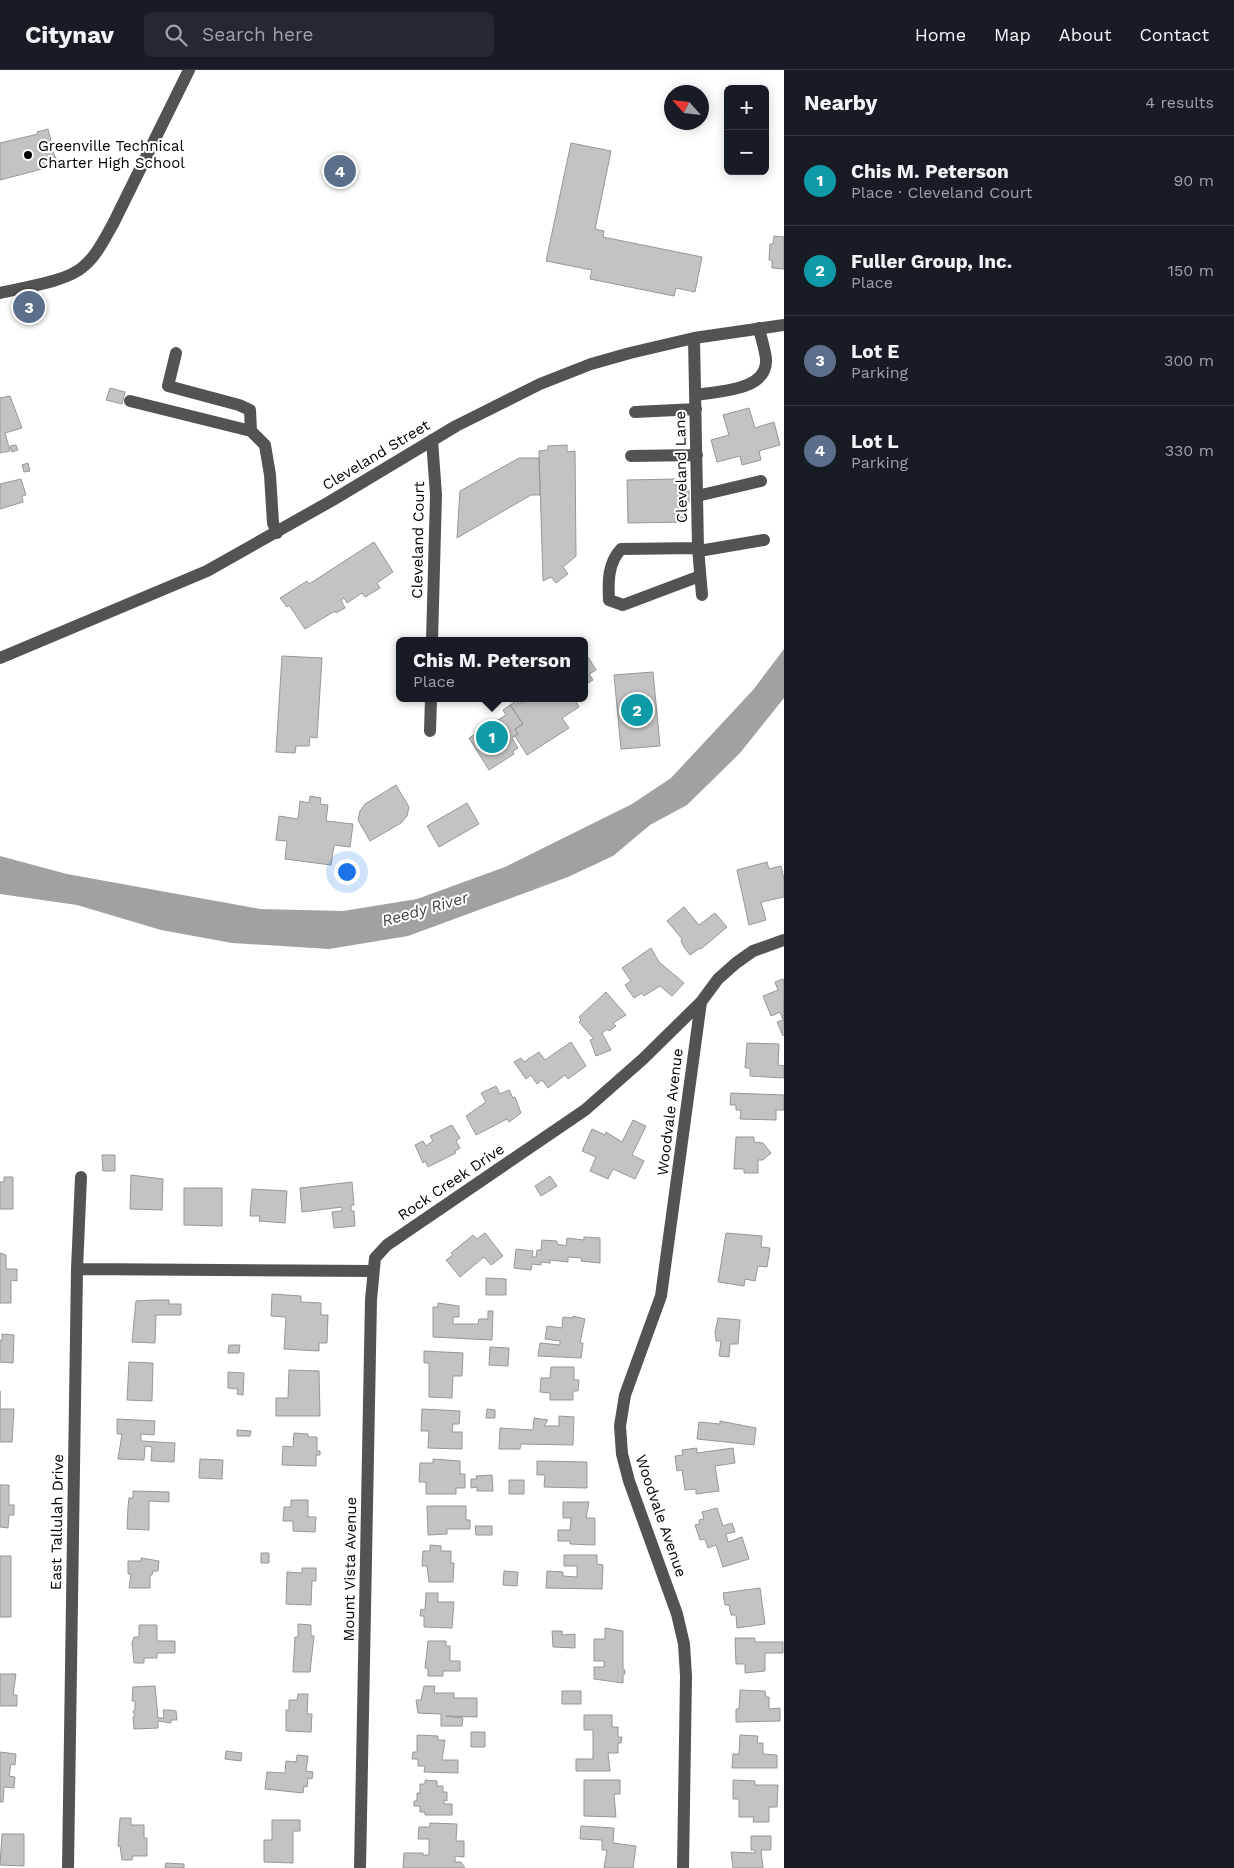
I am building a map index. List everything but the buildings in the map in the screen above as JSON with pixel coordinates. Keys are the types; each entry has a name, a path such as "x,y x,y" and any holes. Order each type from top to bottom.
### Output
{"street":[{"path":"0,293 74,274 85,265 100,247 113,224 189,70"},
{"name":"Cleveland Street","path":"0,658 207,571 277,533 432,440 540,384 591,364 694,338 784,325"},
{"path":"696,395 742,387 758,380 764,372 766,360 759,328"},
{"name":"Cleveland Lane","path":"694,338 698,550 702,594"},
{"path":"176,353 168,386 239,405 250,410 251,431"},
{"path":"130,401 251,431 265,446 270,475 273,523 277,533"},
{"path":"635,412 696,409"},
{"name":"Cleveland Court","path":"432,440 436,496 432,637"},
{"path":"631,456 697,454"},
{"path":"698,496 761,481"},
{"path":"700,576 623,605 609,600 608,581 613,558 621,549 698,550 764,540"},
{"path":"430,731 431,702"},
{"name":"Rock Creek Drive","path":"373,1271 375,1258 386,1245 585,1110 643,1059 701,1002 718,979 736,963 753,952 784,940"},
{"name":"Woodvale Avenue","path":"683,1868 686,1676 684,1644 667,1582 629,1481 622,1454 620,1426 624,1395 661,1296 701,1002"},
{"name":"East Tallulah Drive","path":"68,1868 77,1269 81,1177"},
{"path":"77,1269 373,1271"},
{"name":"Mount Vista Avenue","path":"360,1868 373,1271"}],"water":[{"name":"Reedy River","path":"784,649 784,698 740,753 687,805 650,825 613,856 568,877 408,936 329,949 232,943 161,930 77,905 0,894 0,856 67,874 260,909 343,911 417,899 505,867 632,804 671,778 753,690"}],"place":[{"name":"Greenville Technical Charter High School","path":"28,155"},
{"name":"Lot L","path":"340,171"},
{"name":"Lot E","path":"29,307"},
{"name":"Fuller Group, Inc.","path":"637,710"},
{"name":"Chis M. Peterson","path":"492,737"}]}
